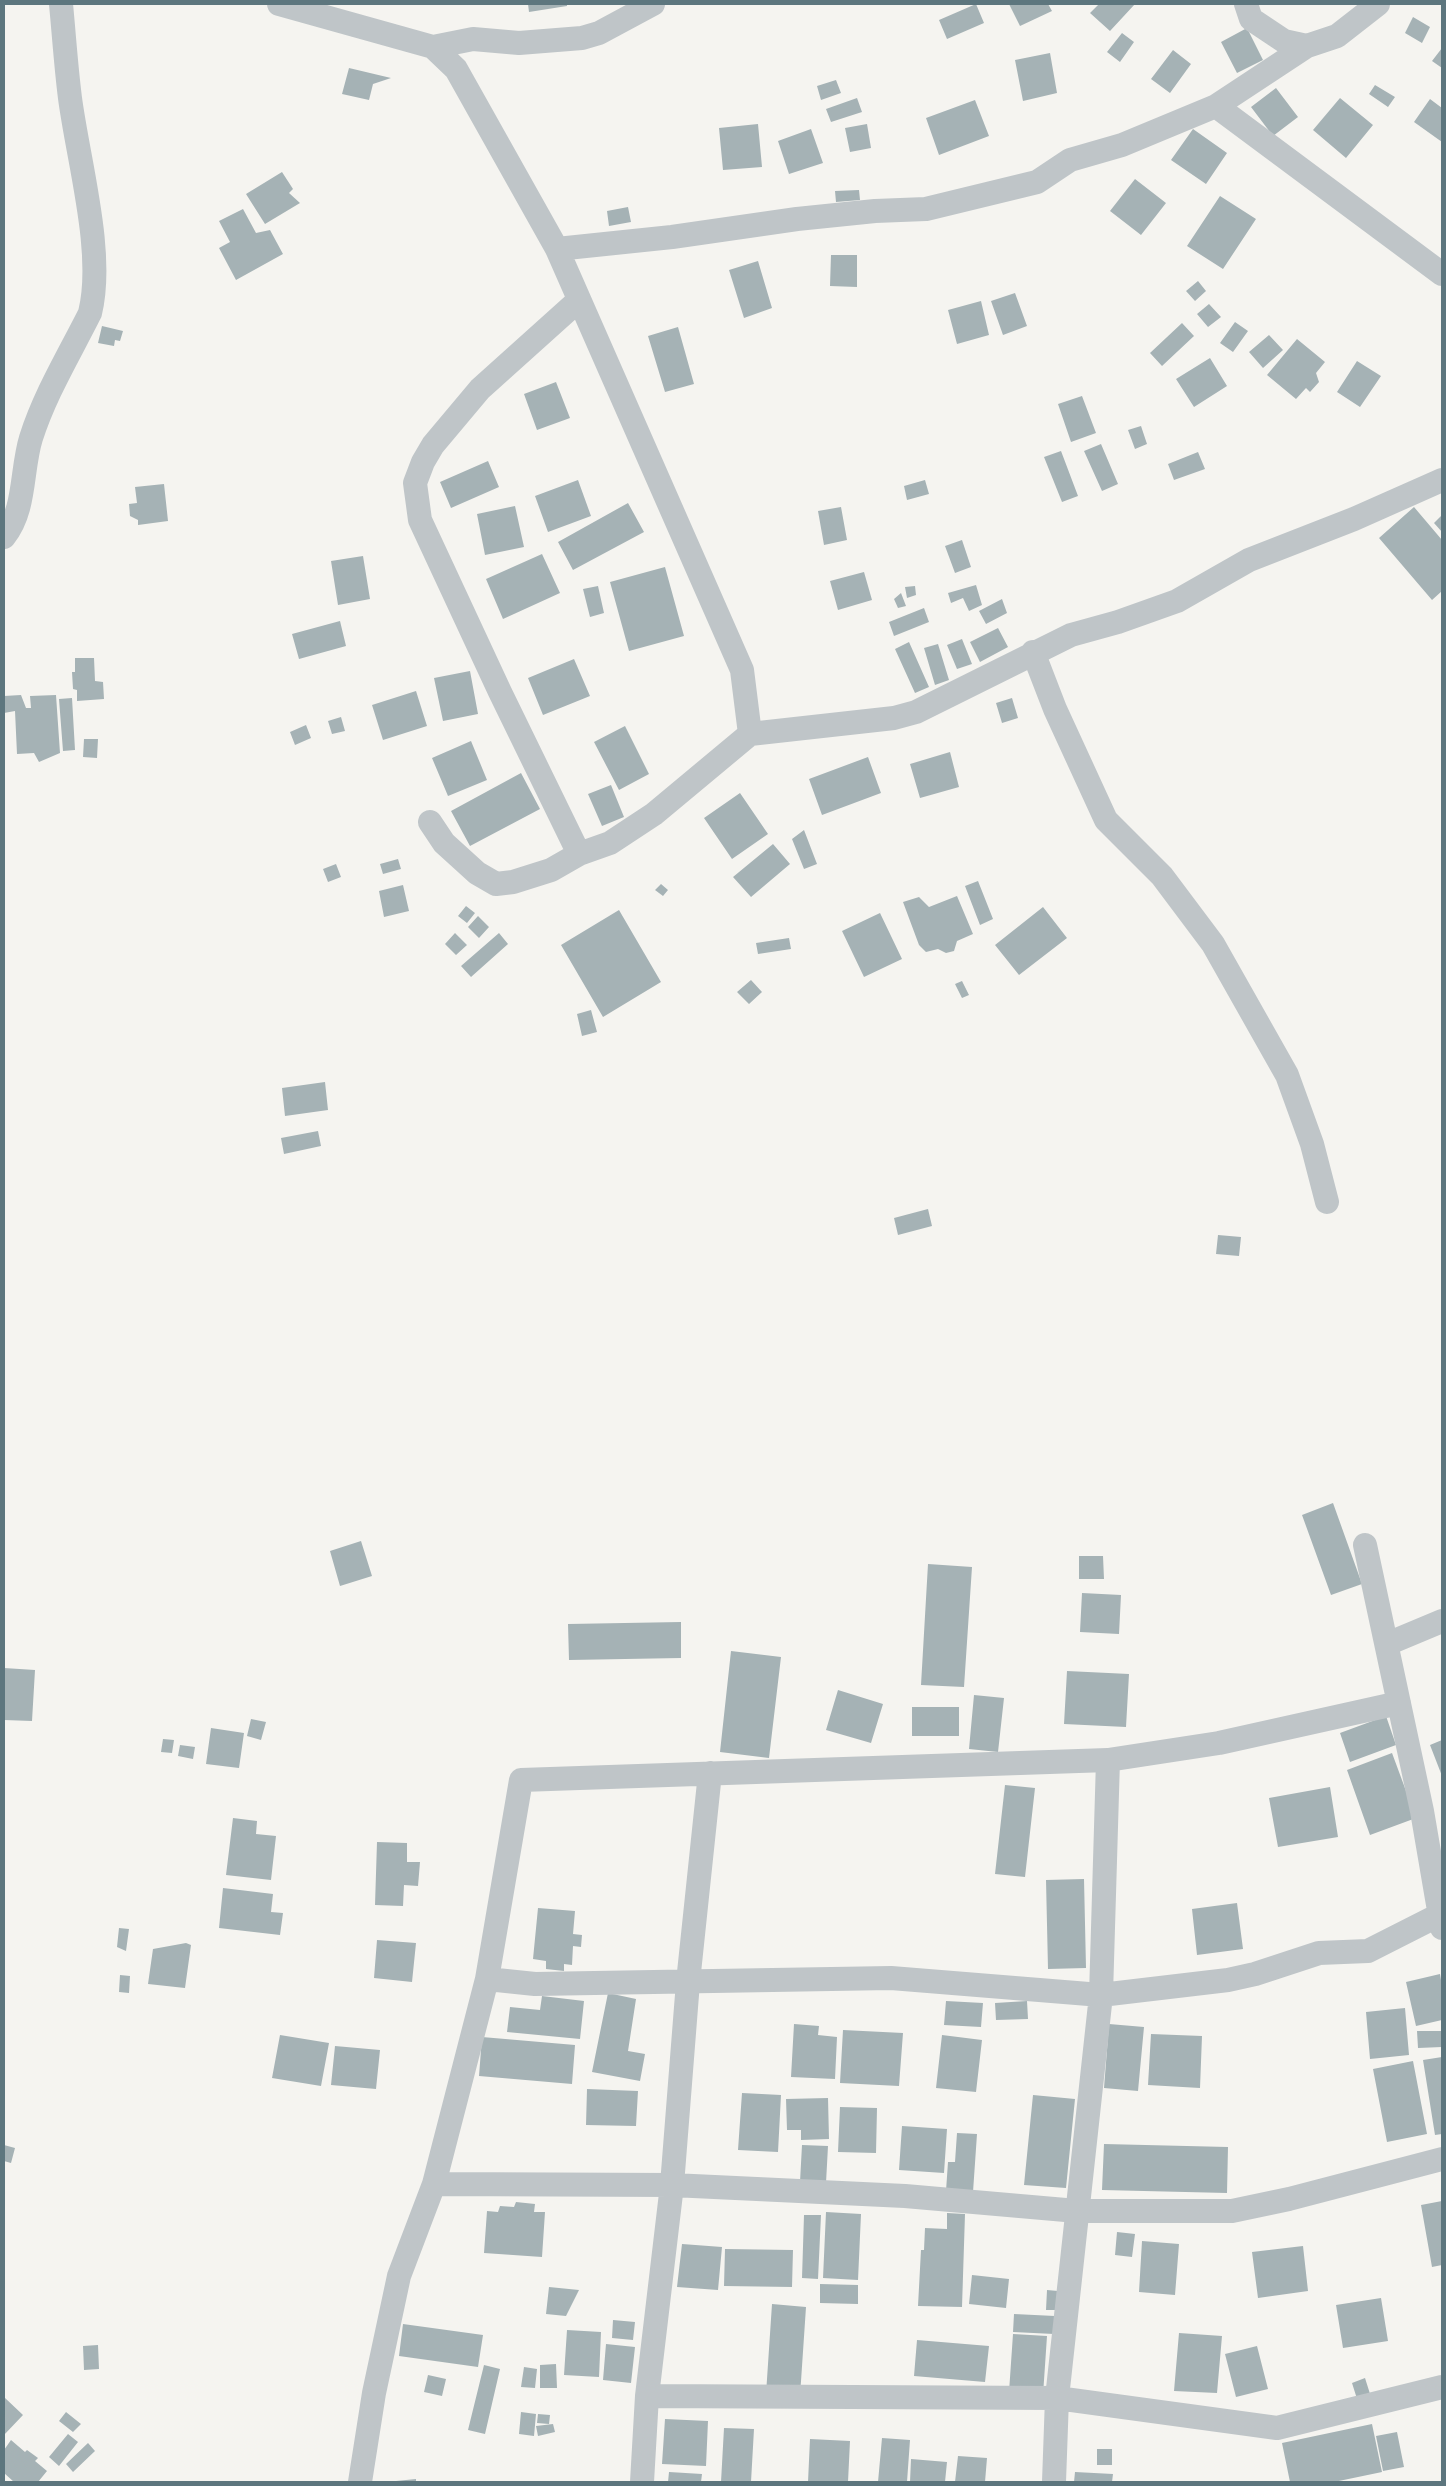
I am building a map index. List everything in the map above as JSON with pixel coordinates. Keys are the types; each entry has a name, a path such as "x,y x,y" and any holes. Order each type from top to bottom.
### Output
{"street":[{"path":"4,537 15,520 18,511 24,466 44,403 90,313 93,300 92,245 70,99 61,4"},
{"path":"279,4 433,47 473,39 519,43 582,38 599,33 653,4"},
{"path":"1246,4 1250,19 1284,42 1307,46"},
{"path":"557,249 672,237 807,218 941,207 1037,182 1070,160 1122,145 1216,106 1307,46 1337,36 1378,4"},
{"path":"433,47 456,69 557,249 742,670 750,734"},
{"path":"1216,106 1442,274"},
{"path":"579,300 480,389 433,445 423,462 415,483 420,520 579,854"},
{"path":"430,822 444,843 477,873 496,884 514,882 551,870 579,854 610,843 654,814 750,734 894,718 916,712 1033,652 1071,635 1118,622 1177,600 1249,560 1354,519 1442,480"},
{"path":"1033,652 1055,709 1106,820 1162,876 1213,944 1287,1075 1312,1144 1328,1202"},
{"path":"487,1979 535,1984 891,1978 1101,1996 1228,1980 1255,1974 1320,1953 1368,1951 1440,1921 1435,1846 1399,1703 1365,1544"},
{"path":"1387,1644 1442,1621"},
{"path":"360,2482 374,2393 399,2276 434,2184 487,1979 521,1780 1108,1760 1219,1743 1399,1703"},
{"path":"1054,2482 1057,2398 1101,1996 1108,1760"},
{"path":"642,2482 647,2396 672,2185 688,1982 710,1773"},
{"path":"434,2184 672,2185 905,2196 1077,2211 1232,2211 1289,2199 1442,2159"},
{"path":"647,2396 1057,2398 1277,2428 1442,2387"}],"building":[{"path":"528,4 567,4 567,6 529,12"},
{"path":"976,4 984,23 947,39 939,20"},
{"path":"1009,4 1048,4 1052,11 1020,26"},
{"path":"1099,4 1135,4 1110,31 1090,13"},
{"path":"1413,17 1430,27 1422,43 1405,33"},
{"path":"1247,28 1263,60 1237,73 1221,42"},
{"path":"1122,33 1134,42 1120,62 1107,52"},
{"path":"1442,48 1442,68 1432,61"},
{"path":"1173,50 1191,64 1170,93 1151,79"},
{"path":"1050,53 1057,93 1023,101 1015,60"},
{"path":"349,68 391,78 373,84 369,100 342,94"},
{"path":"836,80 841,93 821,100 817,86"},
{"path":"1375,85 1395,97 1388,107 1369,94"},
{"path":"1276,88 1298,117 1273,136 1251,107"},
{"path":"857,98 862,112 831,122 826,109"},
{"path":"1340,98 1373,125 1346,158 1313,130"},
{"path":"1430,99 1442,108 1442,142 1414,122"},
{"path":"975,100 989,136 939,155 926,118"},
{"path":"758,124 762,167 723,170 719,128"},
{"path":"867,124 871,148 850,152 845,128"},
{"path":"811,129 823,163 789,174 778,141"},
{"path":"1193,129 1227,153 1206,184 1171,160"},
{"path":"282,172 293,189 289,193 300,203 265,224 246,194"},
{"path":"1135,179 1166,203 1141,235 1110,211"},
{"path":"859,190 860,200 836,202 835,191"},
{"path":"1220,196 1256,219 1223,269 1187,246"},
{"path":"628,207 631,222 609,226 607,211"},
{"path":"243,209 256,233 270,230 283,254 236,280 219,248 230,242 219,221"},
{"path":"831,255 857,255 857,287 830,286"},
{"path":"758,261 772,308 744,318 729,270"},
{"path":"1198,281 1206,291 1195,301 1186,291"},
{"path":"1015,293 1027,326 1003,335 991,301"},
{"path":"981,301 989,335 957,344 948,310"},
{"path":"1209,304 1221,317 1208,327 1197,314"},
{"path":"1235,322 1248,331 1233,352 1220,343"},
{"path":"1182,323 1194,336 1162,366 1150,353"},
{"path":"102,326 123,331 120,341 115,340 114,346 98,343"},
{"path":"678,327 694,384 665,392 648,336"},
{"path":"1269,335 1283,350 1263,368 1249,352"},
{"path":"1297,339 1325,362 1316,373 1319,382 1310,392 1306,388 1296,399 1267,375"},
{"path":"1210,358 1227,386 1194,407 1176,379"},
{"path":"1357,361 1381,376 1360,407 1337,392"},
{"path":"556,382 570,418 537,430 524,394"},
{"path":"1082,396 1096,433 1071,442 1058,404"},
{"path":"1141,426 1147,444 1135,449 1128,430"},
{"path":"1101,444 1118,484 1102,491 1084,451"},
{"path":"1061,451 1078,496 1062,502 1044,457"},
{"path":"1198,452 1205,469 1174,480 1168,464"},
{"path":"488,461 499,487 451,508 440,482"},
{"path":"578,480 591,516 548,532 535,496"},
{"path":"925,480 929,494 907,500 904,486"},
{"path":"164,484 168,521 138,525 138,520 130,516 129,504 137,503 135,487"},
{"path":"628,503 644,532 573,570 558,542"},
{"path":"515,506 524,547 485,555 477,514"},
{"path":"841,507 847,540 824,545 818,511"},
{"path":"1414,507 1442,540 1442,591 1432,600 1379,538"},
{"path":"1442,515 1442,532 1434,523"},
{"path":"962,540 971,567 955,573 945,546"},
{"path":"542,554 560,593 503,619 486,579"},
{"path":"363,556 370,599 338,605 331,561"},
{"path":"665,567 684,636 629,651 610,582"},
{"path":"864,572 872,600 838,610 830,581"},
{"path":"976,585 982,605 969,611 963,598 951,603 948,593"},
{"path":"598,586 604,613 590,617 583,589"},
{"path":"915,586 916,595 907,598 905,587"},
{"path":"901,593 906,606 898,608 894,599"},
{"path":"1002,599 1007,613 986,624 979,611"},
{"path":"924,608 929,622 894,636 889,622"},
{"path":"340,621 346,646 299,659 292,634"},
{"path":"998,628 1008,647 980,662 970,642"},
{"path":"962,639 972,664 957,669 947,645"},
{"path":"909,642 929,687 915,693 895,649"},
{"path":"938,644 949,680 935,685 924,648"},
{"path":"75,658 94,658 95,681 103,682 104,699 77,701 77,690 73,689 72,672 75,672"},
{"path":"574,659 590,696 543,715 528,678"},
{"path":"470,671 478,714 443,721 434,678"},
{"path":"416,691 427,726 383,740 372,705"},
{"path":"21,695 26,708 31,708 30,696 56,695 60,753 39,762 34,753 17,754 15,711 4,713 4,696"},
{"path":"72,698 75,750 63,751 59,699"},
{"path":"1012,698 1018,718 1002,723 996,703"},
{"path":"341,717 345,731 332,734 328,721"},
{"path":"306,725 311,738 295,745 290,732"},
{"path":"625,726 649,774 619,790 594,742"},
{"path":"84,739 98,739 97,758 83,757"},
{"path":"471,741 487,780 448,796 432,758"},
{"path":"950,752 959,787 920,798 910,764"},
{"path":"868,757 881,793 822,815 809,779"},
{"path":"521,773 540,809 470,846 451,811"},
{"path":"611,785 624,817 602,826 588,794"},
{"path":"740,793 768,834 732,859 704,818"},
{"path":"804,830 817,864 804,869 792,839"},
{"path":"773,844 790,864 751,897 733,877"},
{"path":"398,859 401,869 383,874 380,864"},
{"path":"336,864 341,877 328,882 323,869"},
{"path":"978,881 993,919 980,925 965,886"},
{"path":"661,884 668,890 663,896 655,890"},
{"path":"403,885 409,911 384,917 379,891"},
{"path":"957,896 973,934 957,941 954,951 946,953 938,949 926,952 919,945 903,902 919,897 929,907"},
{"path":"466,906 475,913 467,923 458,916"},
{"path":"1043,907 1067,938 1019,975 995,945"},
{"path":"619,910 661,982 603,1017 561,945"},
{"path":"880,913 902,959 864,977 842,931"},
{"path":"478,916 489,927 479,938 468,927"},
{"path":"455,933 467,945 456,955 445,944"},
{"path":"499,933 508,944 471,977 461,966"},
{"path":"789,938 791,949 758,954 756,943"},
{"path":"751,980 762,992 749,1004 737,992"},
{"path":"962,981 969,995 962,998 955,984"},
{"path":"591,1010 597,1032 582,1036 577,1014"},
{"path":"325,1082 328,1110 285,1116 282,1088"},
{"path":"318,1131 321,1146 284,1154 281,1138"},
{"path":"928,1209 932,1226 898,1235 894,1218"},
{"path":"1218,1235 1241,1237 1239,1256 1216,1254"},
{"path":"1333,1503 1362,1584 1331,1595 1302,1515"},
{"path":"361,1541 372,1576 340,1586 330,1551"},
{"path":"1079,1556 1103,1556 1104,1579 1079,1579"},
{"path":"928,1564 972,1567 964,1687 921,1685"},
{"path":"1082,1593 1121,1595 1119,1634 1080,1632"},
{"path":"681,1622 681,1658 569,1660 568,1624"},
{"path":"731,1651 781,1657 769,1758 720,1752"},
{"path":"4,1668 35,1670 32,1721 4,1720"},
{"path":"1067,1671 1129,1674 1126,1727 1064,1724"},
{"path":"838,1690 883,1704 871,1743 826,1730"},
{"path":"974,1695 1004,1698 998,1752 969,1749"},
{"path":"912,1707 959,1707 959,1736 912,1736"},
{"path":"1386,1716 1396,1745 1350,1762 1340,1733"},
{"path":"251,1719 266,1722 261,1740 247,1736"},
{"path":"211,1728 244,1733 239,1768 206,1764"},
{"path":"163,1739 174,1740 172,1753 161,1752"},
{"path":"1442,1740 1442,1776 1430,1745"},
{"path":"180,1745 195,1747 193,1759 178,1756"},
{"path":"1392,1753 1416,1818 1370,1835 1347,1770"},
{"path":"1005,1785 1035,1788 1025,1877 995,1874"},
{"path":"1330,1787 1338,1837 1278,1847 1269,1798"},
{"path":"233,1818 257,1821 256,1834 276,1836 271,1880 226,1875"},
{"path":"377,1842 407,1843 407,1862 420,1862 418,1886 404,1885 403,1906 375,1905"},
{"path":"1084,1879 1086,1968 1048,1969 1046,1880"},
{"path":"223,1888 273,1894 271,1912 283,1913 280,1935 219,1928"},
{"path":"1237,1903 1243,1949 1197,1955 1192,1909"},
{"path":"538,1908 575,1911 573,1934 582,1935 581,1947 573,1946 572,1965 564,1964 564,1971 546,1969 546,1961 533,1959"},
{"path":"119,1928 129,1929 126,1951 117,1947"},
{"path":"377,1940 416,1943 412,1982 374,1978"},
{"path":"186,1943 191,1945 185,1988 148,1984 153,1949"},
{"path":"1440,1974 1442,2020 1416,2026 1406,1982"},
{"path":"120,1975 130,1976 129,1993 119,1992"},
{"path":"608,1993 636,1999 628,2051 645,2054 640,2081 592,2072"},
{"path":"542,1996 584,2001 580,2039 507,2032 510,2007 540,2010"},
{"path":"946,2001 983,2003 981,2027 944,2025"},
{"path":"1027,2001 1028,2019 996,2020 995,2003"},
{"path":"1405,2008 1409,2055 1370,2059 1366,2012"},
{"path":"794,2024 819,2026 818,2035 837,2037 835,2079 791,2077"},
{"path":"1109,2024 1144,2027 1138,2091 1104,2088"},
{"path":"843,2030 903,2033 899,2086 840,2083"},
{"path":"1417,2031 1442,2031 1442,2047 1418,2048"},
{"path":"1151,2034 1202,2036 1200,2088 1148,2085"},
{"path":"280,2035 329,2043 321,2086 272,2078"},
{"path":"942,2035 982,2040 976,2092 936,2088"},
{"path":"482,2037 575,2045 572,2084 479,2076"},
{"path":"335,2046 380,2050 376,2089 331,2085"},
{"path":"1442,2057 1442,2134 1435,2135 1423,2060"},
{"path":"1413,2061 1427,2134 1387,2142 1373,2069"},
{"path":"587,2089 638,2091 636,2126 586,2125"},
{"path":"742,2093 781,2095 778,2152 738,2150"},
{"path":"1033,2095 1075,2099 1066,2188 1024,2185"},
{"path":"828,2098 829,2139 801,2140 801,2130 787,2130 786,2099"},
{"path":"840,2107 877,2108 876,2153 838,2152"},
{"path":"902,2126 947,2129 944,2173 899,2170"},
{"path":"957,2133 977,2134 973,2192 946,2191 948,2162 955,2162"},
{"path":"1104,2144 1228,2147 1227,2193 1102,2190"},
{"path":"4,2145 15,2148 11,2163 4,2161"},
{"path":"802,2145 828,2146 826,2183 800,2182"},
{"path":"1442,2201 1442,2265 1432,2267 1421,2205"},
{"path":"516,2202 535,2204 534,2212 545,2212 542,2257 484,2253 487,2211 498,2212 500,2206 514,2207"},
{"path":"826,2212 861,2214 858,2280 823,2278"},
{"path":"947,2213 965,2214 962,2307 918,2306 921,2250 924,2250 925,2228 947,2229"},
{"path":"804,2215 821,2215 818,2279 802,2278"},
{"path":"1117,2232 1135,2234 1132,2257 1115,2255"},
{"path":"1142,2241 1179,2244 1175,2295 1139,2292"},
{"path":"682,2244 722,2247 718,2290 677,2287"},
{"path":"1303,2246 1308,2291 1258,2298 1252,2252"},
{"path":"725,2249 793,2250 792,2287 724,2286"},
{"path":"972,2275 1009,2279 1006,2308 969,2304"},
{"path":"820,2284 858,2285 858,2304 820,2303"},
{"path":"549,2287 579,2290 566,2316 546,2314"},
{"path":"1047,2290 1058,2291 1058,2310 1046,2310"},
{"path":"1381,2298 1388,2341 1343,2348 1336,2305"},
{"path":"772,2304 806,2307 800,2396 766,2394"},
{"path":"1014,2314 1055,2316 1054,2334 1013,2332"},
{"path":"613,2320 635,2322 633,2340 612,2338"},
{"path":"403,2324 483,2335 478,2367 399,2356"},
{"path":"567,2330 601,2332 599,2377 564,2375"},
{"path":"1179,2333 1222,2336 1217,2393 1174,2391"},
{"path":"1013,2334 1047,2336 1043,2395 1009,2392"},
{"path":"917,2340 989,2346 985,2382 914,2376"},
{"path":"606,2344 635,2347 631,2383 603,2380"},
{"path":"98,2345 99,2369 84,2370 83,2346"},
{"path":"1257,2346 1268,2389 1236,2397 1225,2354"},
{"path":"556,2364 557,2388 540,2388 540,2365"},
{"path":"484,2365 500,2369 485,2434 468,2430"},
{"path":"524,2367 537,2369 535,2388 521,2387"},
{"path":"428,2375 446,2379 442,2396 424,2392"},
{"path":"1365,2378 1371,2397 1358,2402 1352,2383"},
{"path":"4,2397 23,2415 4,2435"},
{"path":"66,2412 81,2424 73,2432 59,2421"},
{"path":"521,2412 536,2414 534,2436 519,2434"},
{"path":"538,2414 550,2415 549,2424 537,2423"},
{"path":"665,2419 708,2421 706,2466 662,2464"},
{"path":"553,2424 555,2432 538,2436 536,2426"},
{"path":"1372,2424 1382,2472 1334,2482 1290,2482 1282,2443"},
{"path":"724,2428 754,2429 751,2482 721,2482"},
{"path":"1397,2432 1404,2467 1383,2471 1376,2436"},
{"path":"68,2434 78,2442 59,2466 49,2457"},
{"path":"882,2438 910,2440 907,2482 878,2482"},
{"path":"810,2439 850,2441 848,2482 808,2482"},
{"path":"11,2440 25,2452 27,2450 38,2458 35,2461 47,2471 38,2482 14,2482 4,2473 4,2450"},
{"path":"88,2443 95,2451 73,2472 66,2464"},
{"path":"1097,2449 1112,2449 1112,2465 1097,2465"},
{"path":"958,2456 987,2458 985,2482 955,2482"},
{"path":"911,2459 947,2462 945,2482 910,2482"},
{"path":"669,2472 702,2474 701,2482 668,2482"},
{"path":"1075,2472 1113,2474 1112,2482 1074,2482"},
{"path":"416,2479 416,2482 396,2482 396,2481"}]}
